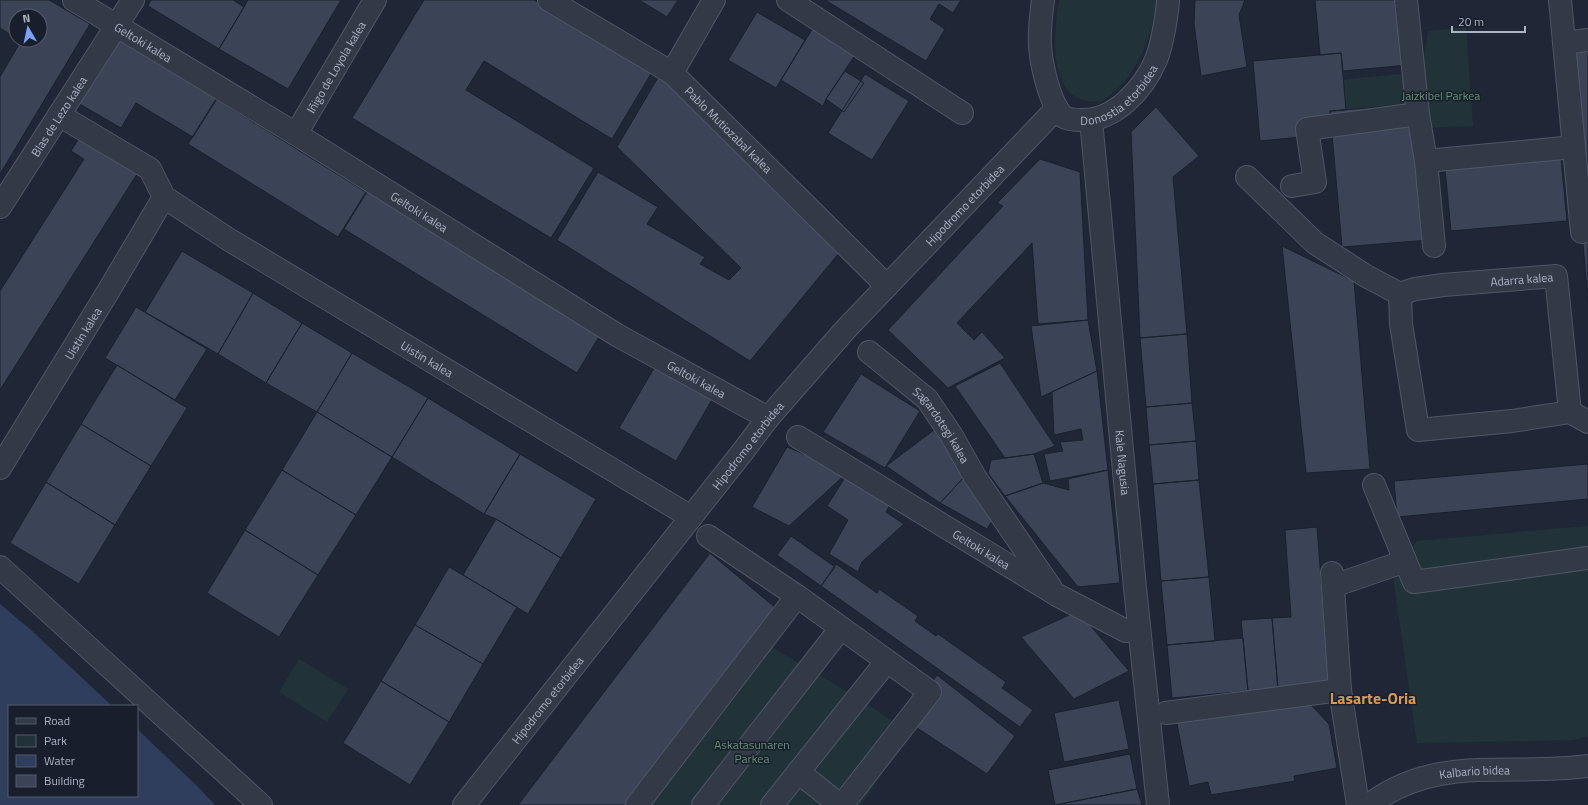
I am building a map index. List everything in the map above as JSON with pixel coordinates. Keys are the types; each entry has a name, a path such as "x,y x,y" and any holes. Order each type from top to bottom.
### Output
{"street":[{"name":"Geltoki kalea","path":"74,0 296,134 617,335 768,418"},
{"name":"Blas de Lezo kalea","path":"0,207 58,115 118,26 133,0"},
{"name":"Iñigo de Loyola kalea","path":"296,134 375,0"},
{"name":"Pablo Mutiozabal kalea","path":"549,0 672,73 887,286"},
{"path":"672,73 714,0"},
{"path":"788,0 962,113"},
{"name":"Donostia etorbidea","path":"1043,0 1040,22 1040,46 1050,93 1057,108 1065,117 1075,120 1098,119 1110,113 1124,104 1139,87 1156,60 1163,32 1168,0"},
{"path":"1406,0 1418,114 1426,161 1434,246"},
{"path":"1560,0 1574,147 1584,224"},
{"path":"1564,43 1588,40"},
{"name":"Hipodromo etorbidea","path":"464,805 768,418 845,330 1057,108"},
{"path":"1292,186 1315,182 1307,129 1418,114"},
{"path":"58,115 150,169 164,197"},
{"name":"Kale Nagusia","path":"1091,120 1158,805"},
{"path":"1426,161 1574,147"},
{"path":"1247,177 1315,243 1366,276 1400,294"},
{"name":"Uistin kalea","path":"0,468 164,197 228,239 325,298 691,517"},
{"name":"Adarra kalea","path":"1556,276 1579,417 1512,421 1418,430 1401,324 1400,294 1415,289 1443,285 1556,276"},
{"name":"Sagardotegi kalea","path":"869,352 927,399 952,436 975,477 1057,595"},
{"name":"Geltoki kalea","path":"798,437 1057,595 1126,631"},
{"path":"1374,485 1414,582 1588,558"},
{"path":"708,536 797,596 930,692 841,805 798,772"},
{"path":"1358,805 1340,690 1333,579 1394,566 1404,558"},
{"path":"0,567 261,805"},
{"path":"637,805 797,596"},
{"path":"703,805 841,628"},
{"path":"772,805 887,661"},
{"path":"1166,713 1340,690"},
{"name":"Kalbario bidea","path":"1369,805 1383,794 1404,784 1439,773 1466,769 1569,769 1588,766"}],"green space":[{"path":"1059,0 1156,0 1155,13 1148,40 1136,66 1119,87 1102,101 1088,101 1076,97 1067,89 1061,78 1057,66 1055,38"},
{"name":"Jaizkibel Parkea","path":"1466,27 1473,126 1422,128 1340,124 1338,80 1422,72 1428,31"},
{"path":"1588,526 1588,736 1573,740 1417,743 1393,576 1417,541"},
{"name":"Askatasunaren Parkea","path":"765,643 863,701 909,733 861,805 641,805"},
{"path":"299,659 348,689 327,722 279,692"}],"water":[{"path":"0,604 31,630 111,705 8,705 8,797 138,797 138,730 215,805 0,805"}],"building":[{"path":"0,0 49,0 90,24 0,174 0,77 17,48 48,48 48,8 8,8 8,33 0,28"},
{"path":"151,0 233,0 244,7 219,49 148,6"},
{"path":"248,0 341,0 288,89 219,49"},
{"path":"424,0 534,0 652,72 612,139 484,61 466,90 594,168 551,238 352,118"},
{"path":"639,0 678,0 667,17"},
{"path":"825,0 961,0 953,13 939,4 930,19 945,29 926,61"},
{"path":"1195,0 1245,0 1239,15 1247,67 1201,76 1194,24"},
{"path":"1315,0 1402,0 1408,65 1343,71 1341,53 1320,55"},
{"path":"757,12 805,40 776,88 728,60"},
{"path":"816,23 859,49 826,99 823,106 781,80"},
{"path":"1588,31 1588,170 1577,171 1563,34"},
{"path":"119,33 220,94 193,137 136,103 121,128 78,103"},
{"path":"1341,53 1346,110 1330,111 1332,134 1260,141 1253,61"},
{"path":"845,71 864,83 844,112 826,99"},
{"path":"660,74 839,253 750,361 557,240 598,172 658,207 647,224 705,257 700,264 729,280 741,268 617,147"},
{"path":"865,74 909,101 872,160 828,133"},
{"path":"216,99 366,192 338,237 188,144"},
{"path":"1418,104 1429,240 1342,247 1330,111"},
{"path":"1156,107 1199,156 1173,177 1187,334 1140,338 1131,132"},
{"path":"81,135 139,171 0,390 0,291 84,159 71,151"},
{"path":"1040,159 1080,172 1088,320 1038,324 1032,243 957,323 974,340 982,332 1005,358 948,388 888,330 1003,206 997,203"},
{"path":"1561,159 1567,221 1451,231 1445,169"},
{"path":"370,187 603,330 577,373 344,229"},
{"path":"1588,209 1588,302 1582,232"},
{"path":"1282,246 1354,281 1370,469 1306,473"},
{"path":"182,251 253,293 218,354 145,312"},
{"path":"253,293 302,323 266,383 218,354"},
{"path":"136,307 207,349 175,400 105,358"},
{"path":"1088,320 1097,371 1041,397 1031,326"},
{"path":"302,323 352,353 317,412 266,383"},
{"path":"1187,334 1192,403 1146,407 1140,338"},
{"path":"352,353 428,398 392,457 317,412"},
{"path":"1000,363 1055,446 1034,454 1005,458 955,386"},
{"path":"117,365 187,408 151,466 81,424"},
{"path":"656,365 713,398 676,461 619,428"},
{"path":"1097,371 1108,470 1050,481 1044,454 1063,451 1060,442 1083,440 1081,429 1054,435 1052,392"},
{"path":"861,374 920,411 885,468 823,432"},
{"path":"428,398 520,454 484,514 392,457"},
{"path":"1192,403 1196,441 1149,445 1146,407"},
{"path":"317,412 392,457 356,515 282,470"},
{"path":"81,424 151,466 115,525 46,482"},
{"path":"934,430 967,474 940,503 886,466"},
{"path":"1196,441 1199,480 1153,484 1149,445"},
{"path":"787,447 847,473 789,526 752,507"},
{"path":"520,454 596,499 561,558 496,519 484,514"},
{"path":"1034,454 1043,483 1005,496 988,473 991,460"},
{"path":"1588,464 1588,499 1397,517 1394,481"},
{"path":"282,470 356,515 318,575 245,530"},
{"path":"1108,470 1120,583 1078,587 1005,496 1043,483 1069,490 1068,479"},
{"path":"967,474 997,513 987,529 940,503"},
{"path":"846,476 892,501 886,512 904,524 862,562 858,572 829,554 848,520 827,506"},
{"path":"1199,480 1209,577 1161,581 1153,484"},
{"path":"46,482 115,525 79,584 10,543"},
{"path":"496,519 561,558 528,614 463,575"},
{"path":"1317,527 1329,685 1278,689 1272,618 1291,617 1285,530"},
{"path":"245,530 318,575 279,637 207,593"},
{"path":"791,536 835,567 821,586 777,555"},
{"path":"710,553 777,609 626,805 518,805"},
{"path":"836,564 877,593 879,589 918,616 915,621 936,636 938,634 1006,682 1002,688 1033,710 1020,727 821,586"},
{"path":"449,567 517,607 483,664 415,625"},
{"path":"1209,577 1215,641 1167,645 1161,581"},
{"path":"1078,611 1129,671 1074,699 1021,637"},
{"path":"1272,618 1278,689 1248,691 1241,620"},
{"path":"415,625 483,664 449,722 381,681"},
{"path":"1243,638 1248,691 1172,698 1167,645"},
{"path":"937,675 1015,736 987,774 905,720"},
{"path":"381,681 449,722 410,785 343,743"},
{"path":"1293,699 1312,706 1329,724 1337,768 1294,776 1295,781 1211,795 1208,782 1189,786 1176,719"},
{"path":"1119,700 1129,749 1064,762 1054,713"},
{"path":"1130,754 1137,789 1055,805 1048,770"},
{"path":"1137,789 1142,805 1055,805"}],"district":[{"name":"Lasarte-Oria","path":"1373,698"}]}
